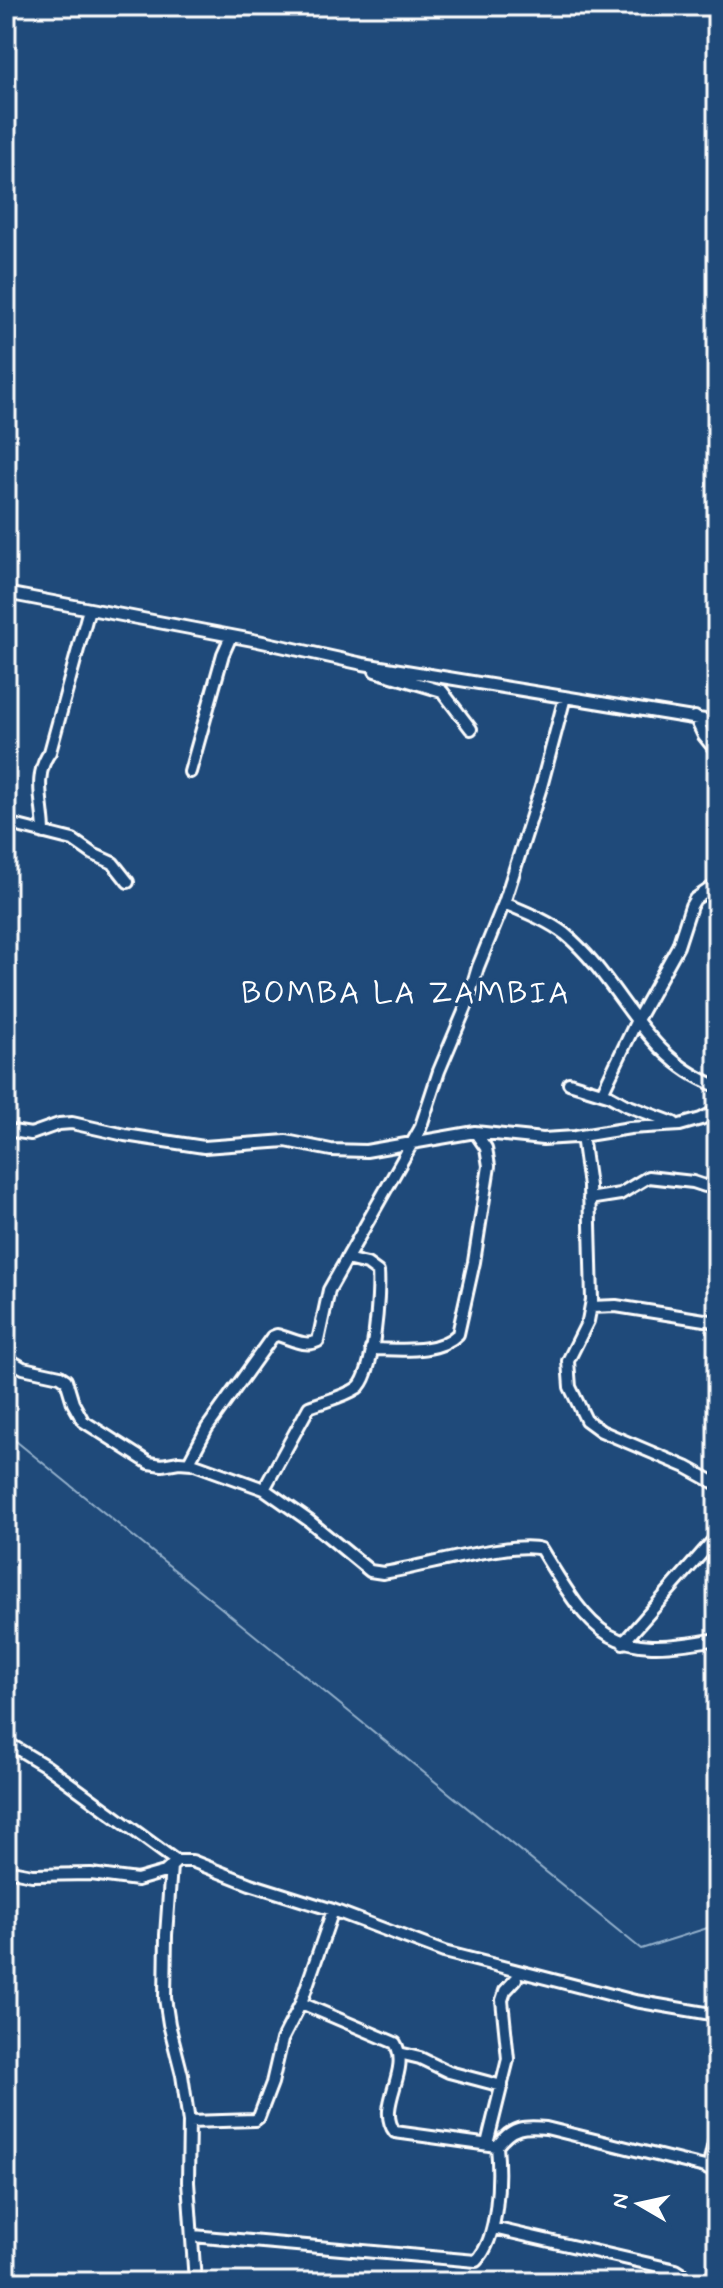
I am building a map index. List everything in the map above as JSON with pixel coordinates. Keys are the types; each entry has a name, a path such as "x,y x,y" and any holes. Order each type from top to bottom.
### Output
{"street":[{"path":"6,593 390,669 717,722"},
{"path":"44,833 44,812 40,805 43,761 50,752 89,609"},
{"path":"190,772 223,654 231,636"},
{"path":"366,667 442,691 471,729"},
{"path":"189,1462 207,1428 272,1337 277,1335 313,1344 318,1341 329,1290 420,1129 504,903 541,787 565,697"},
{"path":"695,717 704,736 717,752"},
{"path":"6,823 73,840 113,863 128,882"},
{"path":"602,1093 637,1020 678,946 691,906 695,899 717,884"},
{"path":"504,903 553,925 567,936 608,981 656,1046 684,1069 717,1086"},
{"path":"569,1083 680,1125"},
{"path":"6,1130 31,1134 59,1124 72,1123 204,1147 286,1141 331,1150 366,1151 475,1132 543,1139 680,1125 717,1111"},
{"path":"371,1349 431,1348 449,1343 458,1334 472,1275 489,1166 486,1148 475,1132"},
{"path":"582,1136 589,1199 591,1307 588,1321 571,1351 567,1374 570,1387 586,1420 601,1431 686,1467 717,1484"},
{"path":"589,1199 620,1194 648,1177 705,1186 717,1183"},
{"path":"264,1489 309,1407 356,1389 362,1383 377,1315 378,1272 367,1264 346,1259"},
{"path":"591,1307 616,1306 717,1322"},
{"path":"6,1358 23,1368 66,1380 83,1421 149,1463 189,1462 264,1489 370,1571 383,1573 533,1546 541,1549 568,1593 599,1630 623,1643 654,1648 717,1639"},
{"path":"623,1643 717,1536"},
{"path":"6,1742 46,1766 174,1864"},
{"path":"6,1870 32,1875 91,1874 137,1880 165,1872 174,1864 192,1861 444,1952 635,2001 717,2015"},
{"path":"174,1864 166,1935 165,1998 189,2122 188,2182 195,2282"},
{"path":"189,2122 255,2120 259,2117 272,2083 282,2040 301,2003 333,1910"},
{"path":"193,2236 472,2262 479,2259 493,2228 499,2164 492,2145 508,2059 502,2000 505,1991 516,1979"},
{"path":"301,2003 395,2043 399,2053 398,2075 388,2114 395,2132 492,2145 515,2128 546,2128 713,2169 717,2130"},
{"path":"399,2053 420,2058 449,2072 502,2086"},
{"path":"493,2228 676,2270 695,2282"}],"waterway":[{"path":"6,1433 641,1949 717,1925"}],"district":[{"name":"BOMBA LA ZAMBIA","path":"406,994"}]}
